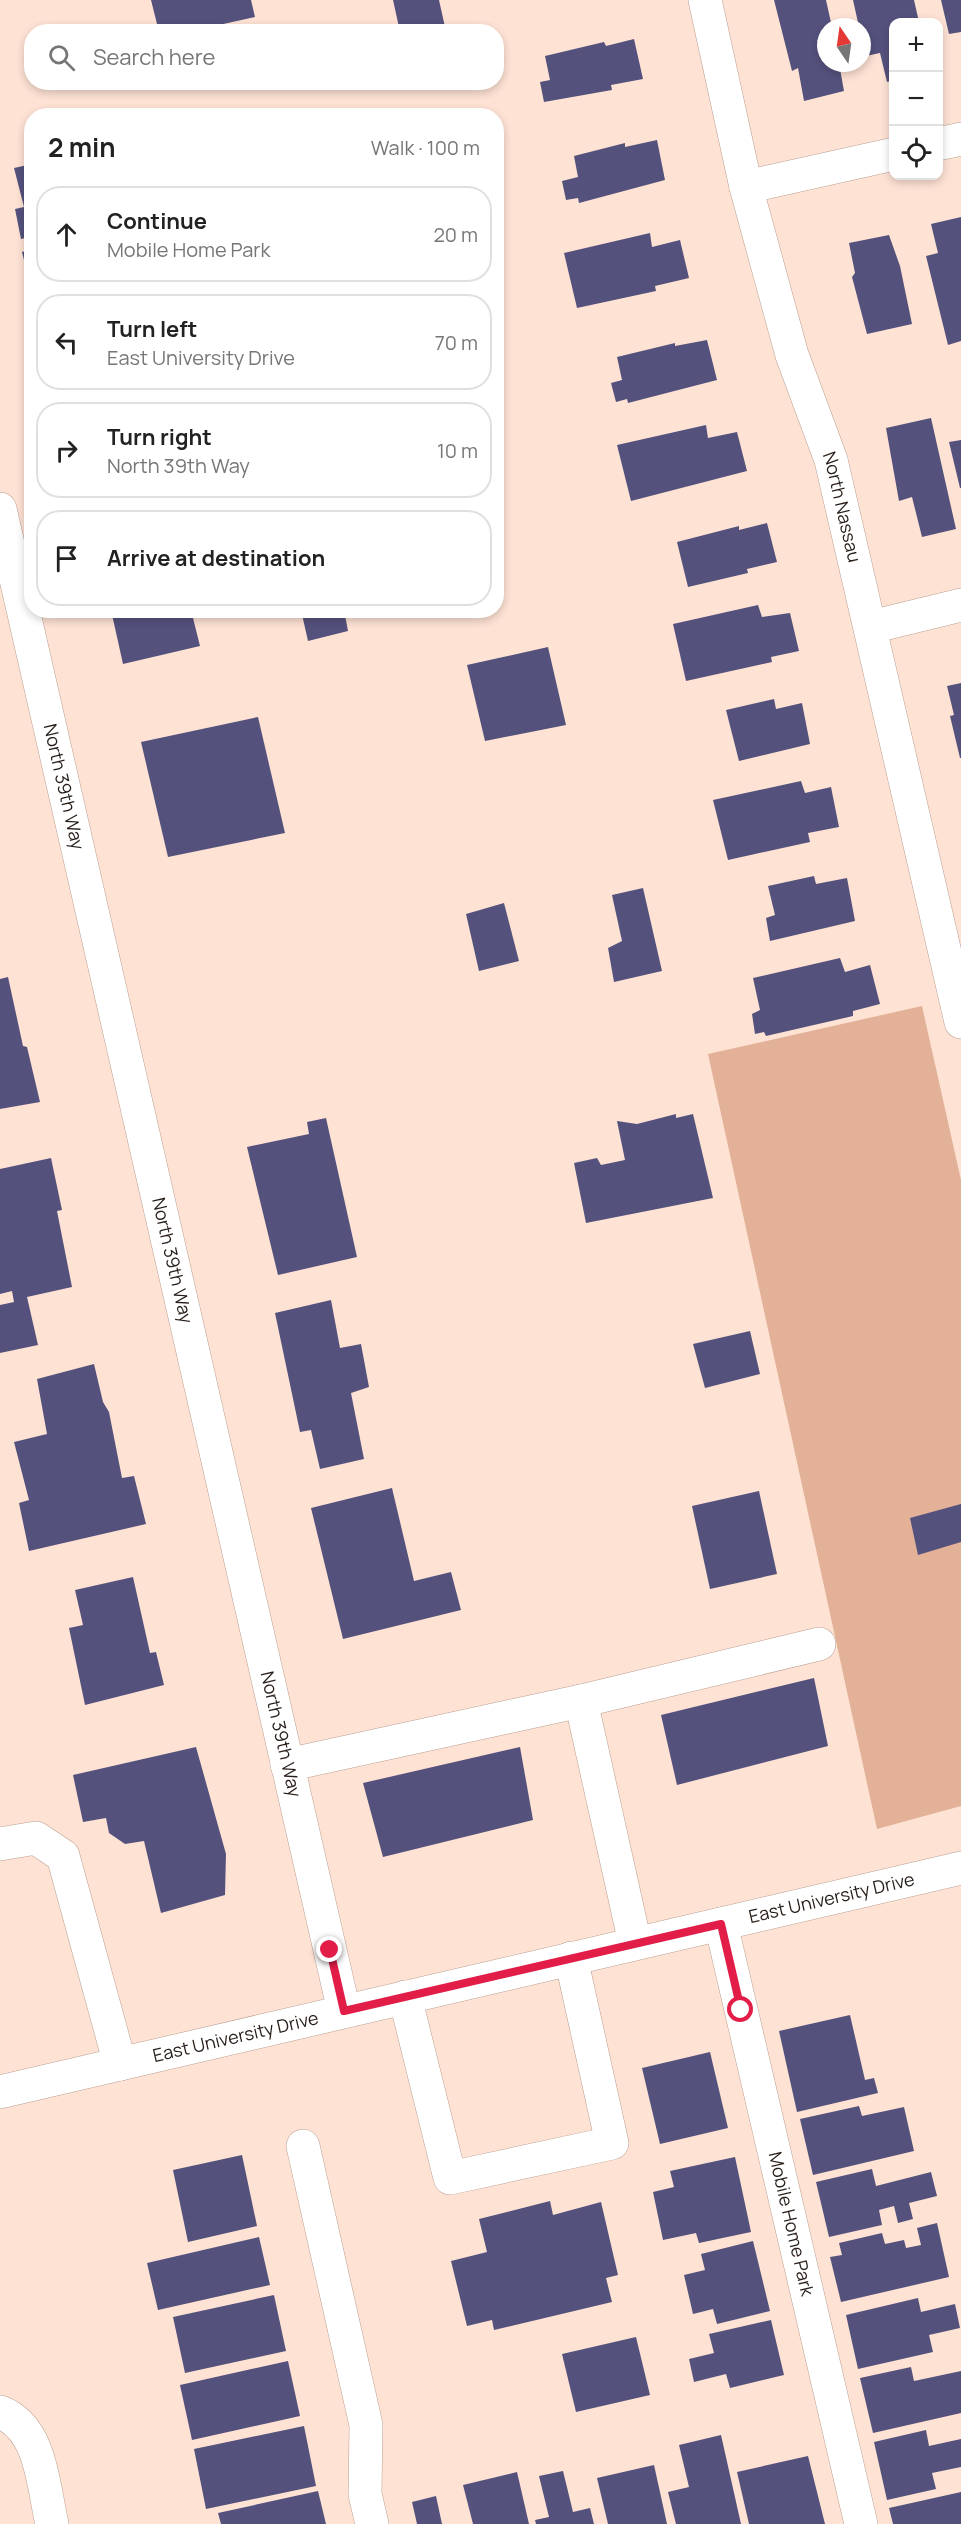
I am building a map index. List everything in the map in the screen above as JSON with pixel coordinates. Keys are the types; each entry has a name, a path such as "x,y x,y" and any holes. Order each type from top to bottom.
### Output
{"street":[{"name":"North Nassau","path":"705,0 746,188 792,355 831,460 961,1022"},
{"path":"943,143 961,139"},
{"path":"746,188 889,155"},
{"name":"North 39th Way","path":"0,509 24,614"},
{"path":"871,627 961,605"},
{"name":"North 39th Way","path":"25,618 344,2011"},
{"path":"287,1765 581,1701 819,1644"},
{"path":"581,1701 635,1943"},
{"path":"0,1844 36,1838 63,1856 120,2064"},
{"name":"East University Drive","path":"0,2092 961,1868"},
{"name":"Mobile Home Park","path":"721,1924 861,2524"},
{"path":"405,1997 450,2178 612,2143 571,1958"},
{"path":"303,2146 366,2425 365,2494 372,2524"},
{"path":"0,2412 14,2418 34,2443 52,2524"}],"shaded area":[{"path":"922,1006 961,1180 961,1806 877,1829 708,1054"}],"building":[{"path":"151,0 251,0 255,17 223,24 157,24"},
{"path":"393,0 439,0 444,24 398,24"},
{"path":"774,0 826,0 830,18 817,18 817,72 841,72 844,91 804,101 798,68 792,71"},
{"path":"853,0 914,0 918,18 889,18 889,81 887,82 880,53 871,55 871,18 857,18"},
{"path":"941,0 961,0 961,32 949,34"},
{"path":"634,39 643,79 611,85 612,90 544,102 540,82 550,80 545,56 604,42 606,46"},
{"path":"657,140 665,180 579,203 578,198 566,200 562,181 578,177 574,156 625,143 625,147"},
{"path":"24,166 24,207 14,168"},
{"path":"24,207 24,238 21,239 15,209"},
{"path":"961,217 961,341 948,345 926,256 938,253 931,224"},
{"path":"650,233 652,247 680,240 689,278 655,286 656,291 577,308 564,253"},
{"path":"889,235 900,266 912,324 867,334 852,277 855,273 849,243"},
{"path":"707,340 717,380 628,403 627,399 616,402 611,383 622,380 617,357 675,343 675,346"},
{"path":"931,418 956,529 922,537 912,497 899,501 886,428"},
{"path":"706,425 708,438 737,432 747,471 631,501 617,445"},
{"path":"961,440 961,488 960,488 949,442"},
{"path":"767,523 777,562 747,569 748,573 688,587 677,542 739,526 739,530"},
{"path":"758,605 762,617 790,613 799,651 771,657 772,662 686,681 673,624"},
{"path":"113,618 193,618 200,646 123,664"},
{"path":"303,618 346,618 348,631 308,641"},
{"path":"548,647 566,725 485,741 467,665"},
{"path":"961,683 960,758 950,716 954,715 947,686"},
{"path":"774,699 776,709 802,703 810,744 739,761 726,710"},
{"path":"258,717 285,833 168,857 141,742"},
{"path":"801,781 805,793 831,787 839,827 808,833 810,842 728,860 713,800"},
{"path":"814,876 816,884 847,878 855,921 770,941 766,918 775,915 768,886"},
{"path":"643,888 662,971 614,982 608,948 622,941 612,895"},
{"path":"504,903 519,961 479,971 466,914"},
{"path":"840,958 845,972 870,965 880,1004 853,1011 853,1016 766,1036 764,1032 755,1034 752,1014 760,1010 753,978"},
{"path":"8,977 23,1046 27,1047 40,1102 0,1109 0,979"},
{"path":"676,1114 676,1118 693,1114 713,1198 586,1223 574,1163 597,1158 601,1165 625,1160 617,1121 637,1124"},
{"path":"326,1118 357,1257 278,1275 247,1147 309,1134 307,1122"},
{"path":"51,1158 62,1210 57,1211 72,1287 27,1297 38,1345 0,1353 0,1305 14,1302 12,1291 0,1294 0,1169"},
{"path":"331,1300 340,1348 361,1344 369,1387 351,1393 364,1459 320,1469 311,1430 300,1432 275,1313"},
{"path":"750,1331 760,1374 705,1388 693,1344"},
{"path":"94,1364 103,1402 109,1412 122,1478 134,1476 146,1524 29,1551 19,1503 29,1500 14,1442 47,1434 37,1379"},
{"path":"392,1488 414,1581 451,1572 461,1610 343,1639 311,1508"},
{"path":"759,1491 777,1574 710,1589 692,1506"},
{"path":"961,1504 961,1542 918,1555 910,1518"},
{"path":"133,1577 150,1653 156,1652 164,1685 85,1705 69,1628 83,1625 75,1590"},
{"path":"814,1678 828,1746 677,1785 661,1715"},
{"path":"196,1747 226,1854 225,1895 161,1913 144,1841 125,1844 109,1833 106,1818 83,1822 73,1775"},
{"path":"520,1747 533,1820 383,1857 363,1783"},
{"path":"850,2015 865,2080 874,2078 878,2093 797,2112 779,2031"},
{"path":"710,2052 728,2128 660,2144 642,2068"},
{"path":"859,2106 862,2116 904,2107 914,2151 813,2175 800,2119"},
{"path":"242,2155 257,2226 188,2242 173,2170"},
{"path":"735,2157 751,2232 699,2243 696,2233 663,2240 653,2192 674,2187 670,2171"},
{"path":"872,2169 876,2186 931,2172 937,2196 909,2203 913,2219 898,2223 894,2206 879,2210 882,2225 829,2237 816,2182"},
{"path":"550,2201 553,2215 601,2202 618,2275 606,2278 612,2302 494,2330 492,2320 467,2326 451,2261 487,2252 479,2219"},
{"path":"937,2223 949,2277 841,2302 830,2257 842,2255 839,2243 882,2233 885,2244 904,2240 906,2248 921,2245 917,2228"},
{"path":"259,2237 270,2285 158,2310 147,2263"},
{"path":"753,2241 770,2311 717,2324 713,2309 693,2314 684,2275 705,2270 701,2254"},
{"path":"274,2295 286,2351 185,2373 173,2317"},
{"path":"918,2298 921,2312 955,2304 960,2328 929,2335 933,2352 858,2369 846,2315"},
{"path":"771,2320 784,2375 730,2388 726,2374 694,2382 689,2359 714,2353 709,2334"},
{"path":"636,2337 650,2395 576,2412 562,2354"},
{"path":"288,2361 300,2416 192,2440 180,2385"},
{"path":"911,2367 914,2381 961,2371 961,2413 873,2433 860,2378"},
{"path":"304,2426 316,2486 206,2509 194,2449"},
{"path":"926,2430 929,2446 961,2439 961,2467 932,2473 936,2489 887,2500 874,2442"},
{"path":"721,2435 741,2524 676,2524 668,2492 689,2487 679,2445"},
{"path":"808,2456 825,2524 749,2524 737,2472"},
{"path":"654,2465 667,2524 608,2524 597,2478"},
{"path":"563,2471 573,2512 590,2508 594,2524 536,2524 535,2520 549,2517 539,2476"},
{"path":"517,2472 529,2524 473,2524 463,2485"},
{"path":"318,2491 326,2524 221,2524 218,2513"},
{"path":"961,2492 961,2524 893,2524 889,2508"},
{"path":"436,2496 442,2524 417,2524 412,2502"}],"route":[{"path":"330,1950 344,2011 721,1924 741,2010"}]}
